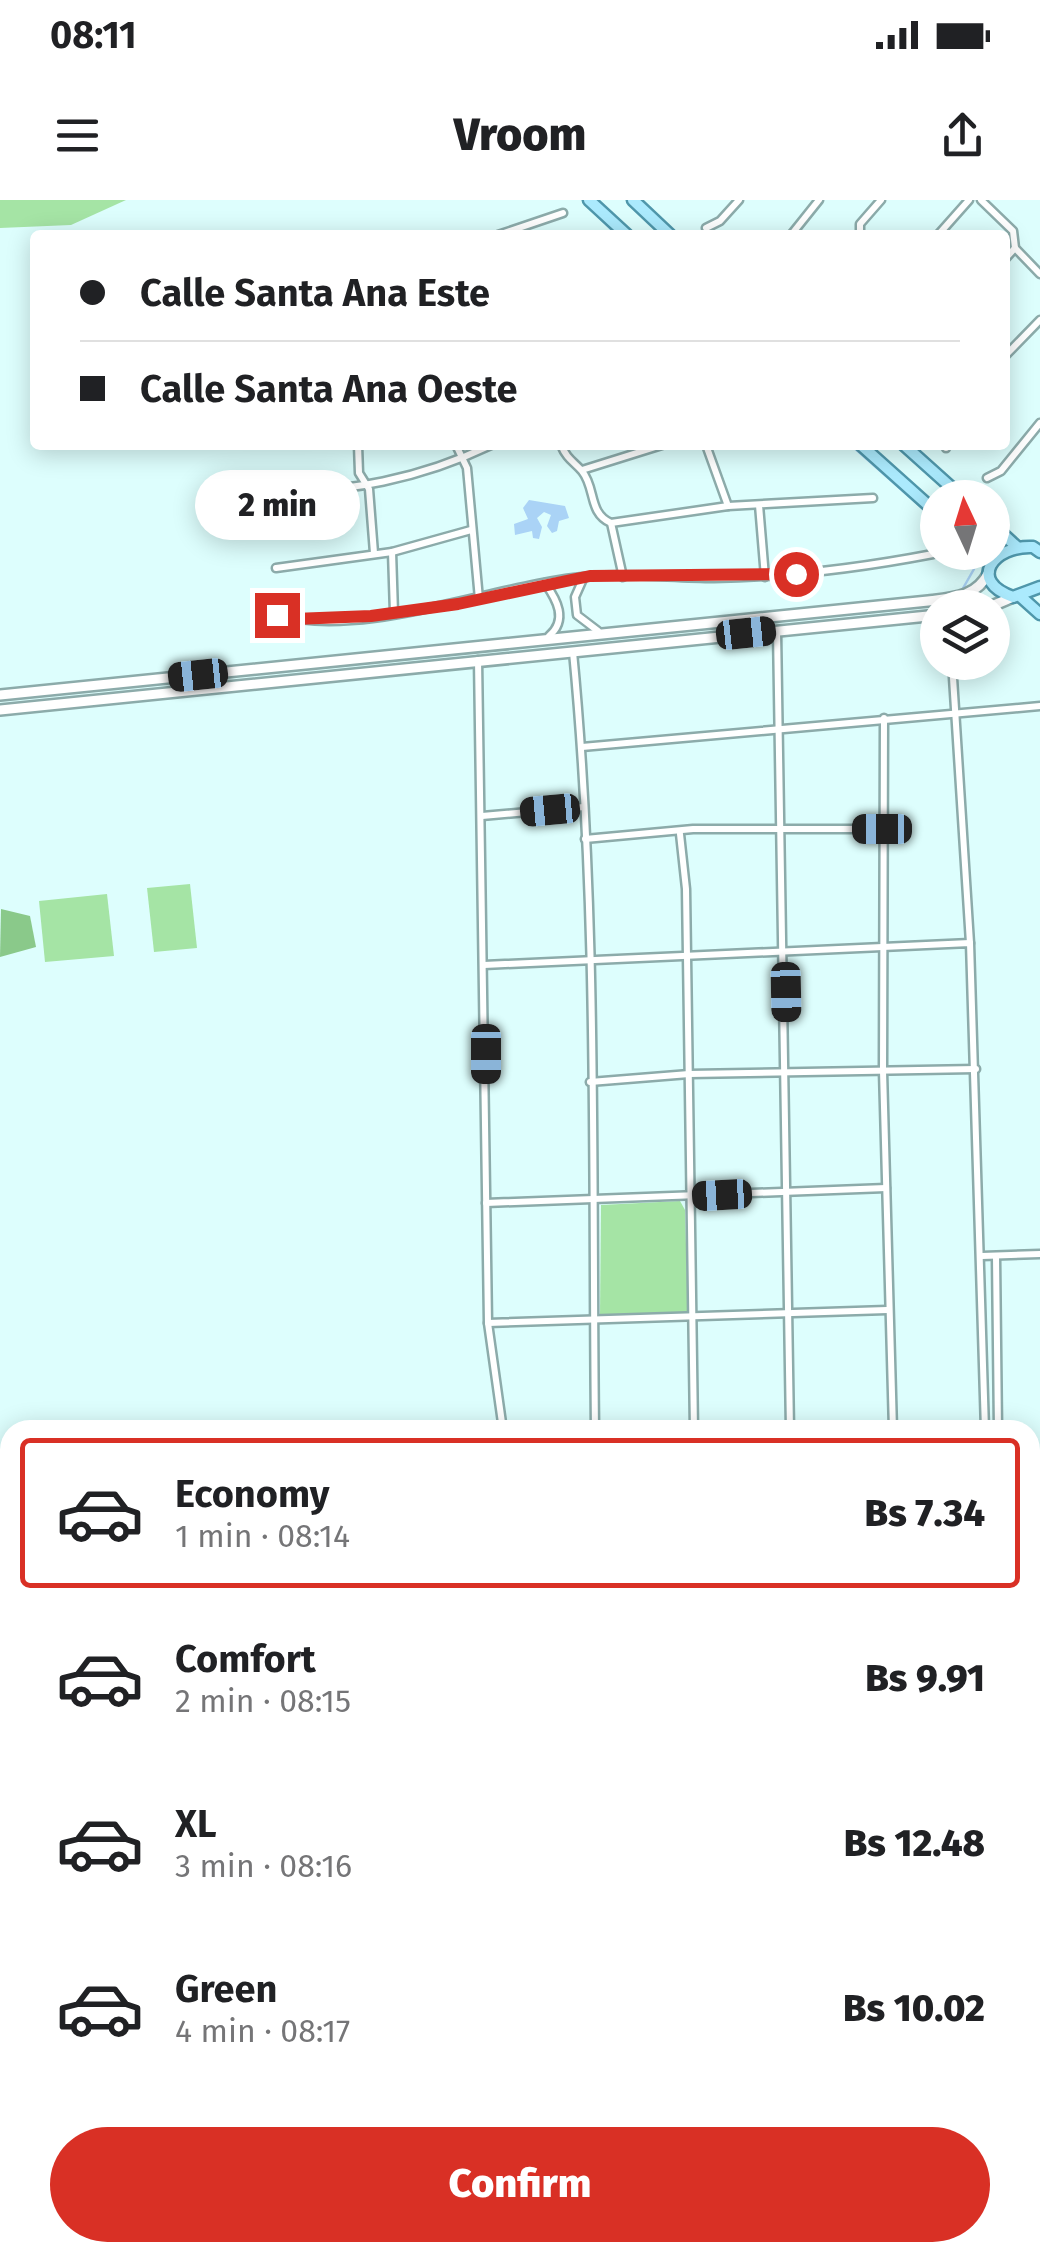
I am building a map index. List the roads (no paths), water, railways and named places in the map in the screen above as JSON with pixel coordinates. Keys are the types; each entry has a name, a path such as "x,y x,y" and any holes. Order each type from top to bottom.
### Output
{"main road":[{"path":"589,200 622,230"},
{"path":"632,200 665,230"},
{"path":"653,230 654,220"},
{"path":"867,450 920,498"},
{"path":"910,450 943,480"},
{"path":"1010,540 1018,547"},
{"path":"1010,549 1038,547"},
{"path":"0,695 490,642 951,598 978,588 988,570"},
{"path":"991,570 995,586 1017,596 1040,614"},
{"path":"1010,599 1040,587"},
{"path":"0,710 920,618"},
{"path":"652,627 652,643"},
{"path":"490,642 491,659"},
{"path":"252,668 254,683"}],"street":[{"path":"706,228 720,221 739,200"},
{"path":"795,230 819,200"},
{"path":"860,230 860,224 881,200"},
{"path":"942,230 969,200"},
{"path":"980,200 1013,231 1015,248 1040,274"},
{"path":"512,230 563,212"},
{"path":"1010,254 1015,248"},
{"path":"1010,351 1040,320"},
{"path":"987,478 1001,471 1040,424"},
{"path":"358,450 359,474 369,489 374,553"},
{"path":"459,450 463,458 479,599"},
{"path":"270,488 364,484 480,450"},
{"path":"563,450 567,460 582,470 597,512 611,522 623,577"},
{"path":"582,470 646,450"},
{"path":"708,450 728,506"},
{"path":"611,522 728,506 873,498"},
{"path":"759,505 766,576"},
{"path":"276,568 392,552 471,530"},
{"path":"392,552 394,613"},
{"path":"277,615 294,619 394,613 584,578 766,576 858,569 920,557"},
{"path":"584,578 575,598 577,615 598,631"},
{"path":"545,583 560,611 557,630 549,636"},
{"path":"776,630 785,953 790,1420"},
{"path":"573,651 585,839 595,1420"},
{"path":"478,660 488,1322 503,1420"},
{"path":"953,680 976,1069 985,1420"},
{"path":"582,747 1040,706"},
{"path":"884,718 883,1070 892,1420"},
{"path":"482,816 584,807"},
{"path":"585,839 680,834 693,829 882,829"},
{"path":"680,834 688,957 694,1420"},
{"path":"484,965 970,943"},
{"path":"590,1082 689,1074 976,1069"},
{"path":"486,1204 886,1188"},
{"path":"982,1256 1040,1254"},
{"path":"996,1257 998,1420"},
{"path":"488,1322 887,1310"}],"water":[{"path":"529,500 565,506 569,518 559,521 557,531 552,533 547,526 551,515 544,512 537,518 542,527 539,539 533,538 532,531 515,535 514,524 528,519 523,508"}],"waterway":[{"path":"590,208 612,230"},
{"path":"857,450 920,506"},
{"path":"962,590 973,570"}]}
